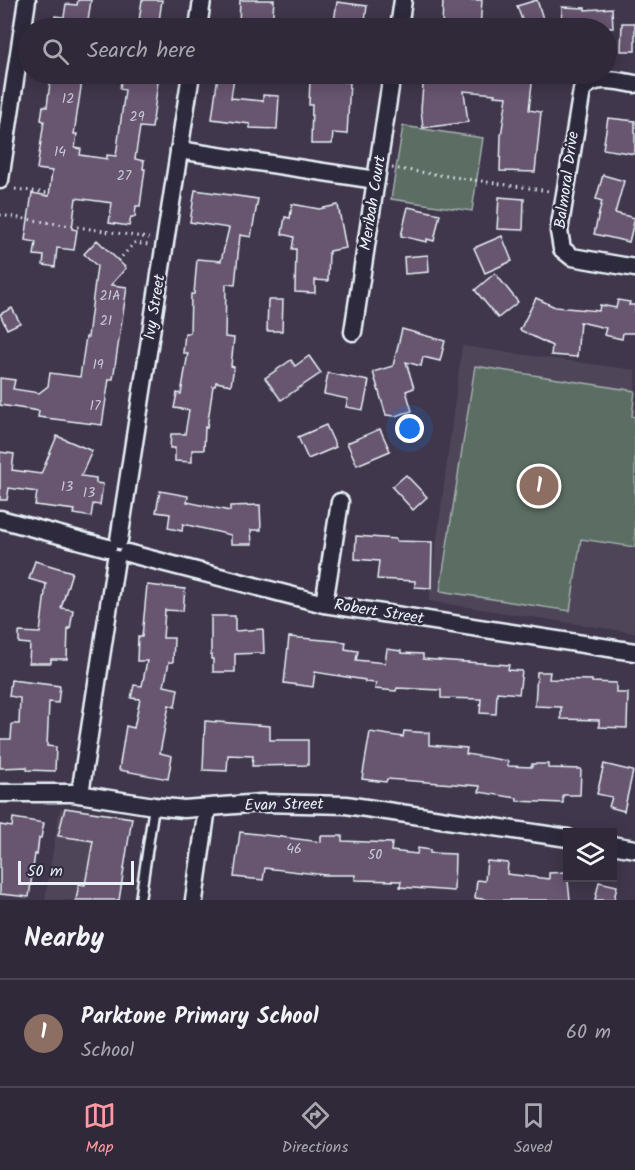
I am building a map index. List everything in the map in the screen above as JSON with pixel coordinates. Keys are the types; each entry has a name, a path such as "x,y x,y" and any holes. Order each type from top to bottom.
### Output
{"street":[{"path":"24,18 27,0"},
{"path":"199,18 202,0"},
{"path":"400,18 403,0"},
{"path":"0,180 18,60"},
{"name":"Balmoral Drive","path":"617,82 635,84"},
{"name":"Ivy Street","path":"81,794 189,84"},
{"name":"Meribah Court","path":"353,332 390,84"},
{"name":"Balmoral Drive","path":"589,84 582,90 558,231 562,249 572,257 635,268"},
{"path":"179,150 377,173"},
{"path":"324,604 340,502"},
{"name":"Robert Street","path":"0,519 324,604 635,652"},
{"name":"Evan Street","path":"0,793 81,794 154,806 207,808 261,803 316,803 563,837"},
{"path":"194,900 207,808"},
{"path":"617,846 635,849"}],"lane":[{"path":"140,900 154,806"}],"path":[{"path":"377,173 549,191"},
{"path":"15,189 49,194"},
{"path":"0,215 165,240"},
{"path":"118,261 134,243 148,245"}],"shaded area":[{"path":"462,346 635,370 635,633 429,601"},
{"path":"60,808 132,820 120,900 45,900"}],"green space":[{"path":"403,126 483,138 472,211 391,199"},
{"path":"475,366 635,391 632,416 635,417 635,547 581,539 570,611 440,591"}],"building":[{"path":"78,0 91,0 88,18 55,18 55,16 64,17 66,4 77,5"},
{"path":"142,0 162,0 159,18 139,18"},
{"path":"240,0 274,0 273,18 239,18"},
{"path":"443,0 482,0 481,18 442,18"},
{"path":"537,0 543,18 521,18 517,6"},
{"path":"337,2 367,6 365,18 335,18"},
{"path":"562,7 585,8 585,10 612,8 612,18 561,18"},
{"path":"622,23 635,23 635,51 621,51"},
{"path":"50,84 82,84 74,134 77,134 75,148 81,149 80,155 107,159 107,155 116,156 125,90 120,89 121,84 158,84 152,128 140,127 135,159 144,161 143,169 145,169 140,206 136,206 135,217 131,217 129,226 109,223 112,203 76,198 72,229 77,230 74,250 57,248 55,267 43,265 44,256 34,255 36,242 25,240 32,193 49,196 52,171 37,169 44,121 41,120 43,106 47,107"},
{"path":"217,84 233,84 231,98 263,101 263,95 279,96 277,129 250,128 250,124 212,119"},
{"path":"310,84 350,84 347,134 333,133 332,144 311,144 312,105 309,105"},
{"path":"423,84 532,84 529,110 541,112 535,172 500,171 501,136 507,97 464,91 468,122 423,128 421,109"},
{"path":"608,118 635,121 635,154 603,149"},
{"path":"603,175 624,181 615,213 635,218 629,242 594,234 602,201 596,199"},
{"path":"195,190 258,199 251,237 240,235 235,285 226,284 225,337 234,338 231,366 234,367 231,385 216,382 213,386 207,428 205,427 204,450 192,450 192,462 175,461 175,448 170,448 171,434 185,434 189,410 174,408 177,393 181,394 188,353 183,353 185,333 190,333 191,294 194,294 197,259 221,261 229,228 190,222"},
{"path":"499,197 524,199 523,230 497,229"},
{"path":"292,204 319,209 338,205 346,248 329,251 328,281 315,280 315,293 295,292 296,249 292,249 294,237 282,234 285,217 290,218"},
{"path":"408,207 440,214 434,241 427,239 427,242 401,236"},
{"path":"502,236 512,261 485,273 474,248"},
{"path":"97,240 126,268 111,285 127,287 113,379 109,379 102,425 38,417 39,411 0,405 0,378 15,380 13,389 39,393 48,386 50,373 80,377 86,337 88,337 97,266 84,254"},
{"path":"428,255 429,272 405,274 404,257"},
{"path":"495,273 518,302 498,318 475,290"},
{"path":"536,298 555,307 599,311 600,305 616,308 618,300 630,302 629,305 635,305 635,333 623,333 622,339 604,335 606,328 580,322 577,357 551,355 552,346 520,330"},
{"path":"268,300 283,300 282,331 267,331"},
{"path":"12,308 20,323 7,329 0,314"},
{"path":"402,329 445,341 440,361 423,357 421,366 406,362 414,388 406,391 412,411 395,416 386,415 373,372 393,366"},
{"path":"309,356 321,373 281,400 265,378 291,360 295,366"},
{"path":"328,373 369,381 363,410 346,407 348,399 324,394"},
{"path":"326,425 336,447 308,459 298,437"},
{"path":"380,429 390,451 357,465 347,443"},
{"path":"57,436 92,451 81,476 96,478 96,483 103,484 100,505 93,504 91,517 74,514 75,510 35,505 37,492 9,488 7,500 0,500 0,452 14,454 12,470 41,474"},
{"path":"406,475 427,497 413,510 392,487"},
{"path":"160,491 188,496 187,502 230,511 230,506 260,505 261,530 251,530 252,544 231,544 231,535 183,524 182,531 168,528 170,514 156,512"},
{"path":"356,536 396,539 396,541 432,542 431,588 415,587 415,581 377,579 379,561 355,559"},
{"path":"35,561 72,572 61,608 73,610 70,629 68,628 67,659 51,659 51,663 29,663 30,644 19,643 19,632 40,633 46,584 29,579"},
{"path":"147,585 185,589 183,611 165,610 163,638 174,638 173,662 169,662 164,686 178,689 175,707 169,705 160,753 172,756 168,779 119,770 126,726 134,728 140,699 131,698 134,685 142,686 147,661 137,661 138,637 142,637"},
{"path":"211,616 235,616 235,631 263,629 264,653 235,654 235,672 213,672"},
{"path":"289,637 346,642 345,649 358,651 356,660 385,663 387,649 401,651 401,653 423,654 423,659 509,665 508,670 522,671 519,694 497,692 496,714 480,713 481,699 441,698 441,690 375,689 376,683 315,672 313,687 284,683"},
{"path":"537,672 550,672 549,679 616,683 616,693 628,693 627,728 599,727 599,720 561,719 561,707 535,706"},
{"path":"11,680 60,686 58,703 49,702 47,746 56,747 55,771 27,770 27,767 0,768 0,739 11,739 12,724 19,724 20,698 9,696"},
{"path":"205,721 270,726 270,740 308,740 308,765 252,766 253,756 228,755 227,771 203,770"},
{"path":"404,731 429,733 429,745 467,748 466,754 508,761 507,766 532,767 532,764 548,764 548,768 581,769 580,795 563,795 563,803 517,801 517,798 479,792 480,786 362,779 370,732 403,737"},
{"path":"604,764 633,771 624,811 609,807 612,797 597,794"},
{"path":"65,808 132,818 119,900 76,900 79,884 85,885 93,841 58,836"},
{"path":"13,818 44,823 37,855 35,854 29,897 0,894 0,825 12,827"},
{"path":"240,832 321,842 321,836 342,836 342,841 392,843 391,851 417,854 418,848 430,850 430,853 455,854 454,891 400,887 401,881 355,880 355,875 325,875 265,868 263,880 234,877"},
{"path":"487,861 508,863 507,874 549,879 549,873 563,872 563,882 568,882 570,900 475,898 477,880 485,881"},
{"path":"599,882 617,886 614,900 595,900"}],"place":[{"name":"Parktone Primary School","path":"539,486"}]}
